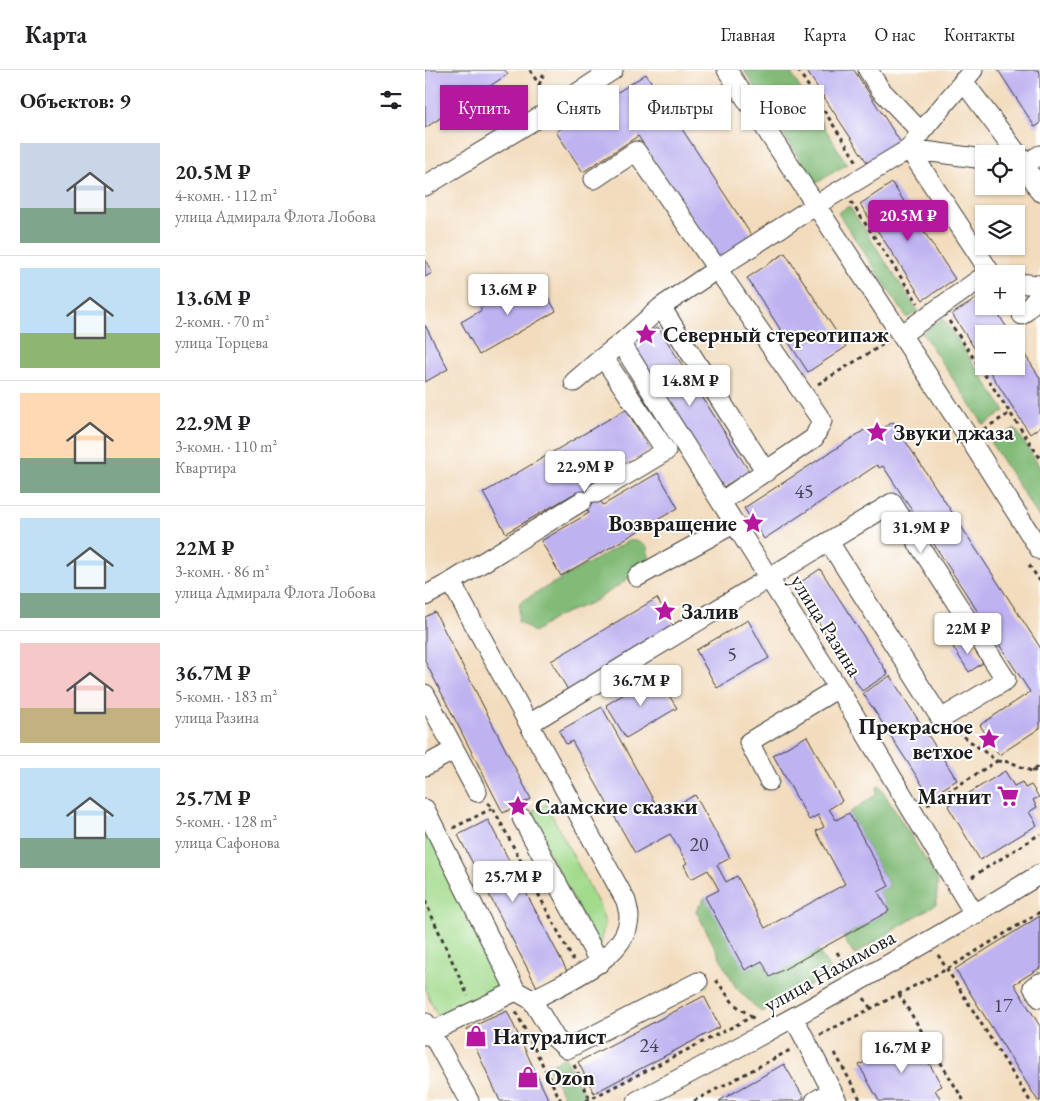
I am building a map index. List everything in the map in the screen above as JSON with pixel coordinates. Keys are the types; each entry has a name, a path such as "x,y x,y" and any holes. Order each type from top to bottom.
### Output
{"street":[{"path":"590,85 613,70"},
{"path":"727,70 816,205 894,339 969,438 1040,550"},
{"path":"868,70 880,89 921,132"},
{"path":"574,382 661,307 816,205 909,149 968,76 1027,161 1040,192"},
{"path":"425,186 538,118"},
{"path":"909,149 975,158"},
{"path":"909,149 985,265"},
{"path":"594,179 636,151 822,421 814,438 721,501"},
{"path":"894,339 975,283"},
{"path":"1025,284 1040,285"},
{"path":"1025,311 1040,295"},
{"path":"661,307 766,472"},
{"path":"621,343 770,578 892,503 1006,680 941,719 829,542"},
{"path":"425,596 666,451 603,357"},
{"path":"637,577 735,523"},
{"name":"улица Разина","path":"529,724 770,578 975,915"},
{"path":"451,582 626,901 629,917 621,942 600,963 580,974 427,1030 469,1101"},
{"path":"769,781 749,742 838,688"},
{"path":"425,694 477,792"},
{"path":"425,766 454,750"},
{"path":"426,814 519,996 555,1038 567,1048 698,982"},
{"path":"522,818 600,963"},
{"name":"улица Нахимова","path":"637,1101 794,1018 975,915 1040,874"},
{"path":"1040,983 1033,987 1040,998"},
{"path":"794,1018 835,1096 815,1101"}],"path":[{"path":"530,70 539,85"},
{"path":"539,85 545,70"},
{"path":"797,70 866,175"},
{"path":"843,189 1040,458"},
{"path":"802,393 894,339"},
{"path":"941,719 997,761 1010,762 1031,771 1040,770"},
{"path":"914,814 997,761"},
{"path":"1031,771 1040,765"},
{"path":"438,835 493,808 580,974"},
{"path":"958,886 1040,834"},
{"path":"425,901 475,1011"},
{"path":"947,968 1040,912"},
{"path":"930,941 1030,1101"},
{"path":"698,982 712,974 734,1004 752,1017"},
{"path":"899,994 964,1101"},
{"path":"519,996 561,1101"},
{"path":"823,1033 828,1042"},
{"path":"567,1048 590,1099"},
{"path":"833,1050 861,1101"}],"green space":[{"path":"744,70 789,70 798,85 753,85"},
{"path":"824,127 847,164 815,184 781,130 824,130"},
{"path":"849,206 918,311 907,318 838,213"},
{"path":"943,318 975,366 975,375 981,375 1005,411 984,425 922,333"},
{"path":"1015,428 1040,467 1040,519 991,443"},
{"path":"628,541 639,541 647,547 650,561 621,584 593,602 558,616 534,632 518,621 520,602"},
{"path":"879,785 938,880 936,904 854,955 843,937 889,911 878,892 889,886 849,813 877,794 876,789"},
{"path":"546,804 600,907 605,923 599,947 528,814"},
{"path":"431,832 503,984 437,1015 425,989 425,835"},
{"path":"705,897 762,961 770,976 818,950 832,973 761,1012 736,988 696,911"},
{"path":"565,1057 586,1096 577,1101 566,1101 548,1066"}],"building":[{"path":"425,70 505,70 508,74 491,85 440,85 440,118 425,128"},
{"path":"806,70 854,70 903,146 870,167 824,97 824,85 816,85"},
{"path":"998,70 1038,70 1040,72 1040,124 1035,127"},
{"path":"646,74 653,85 629,85 629,130 683,130 752,236 718,258 638,136 583,172 556,132 559,130 619,130 619,91"},
{"path":"892,183 955,279 923,300 860,204"},
{"path":"785,253 846,347 808,372 747,278"},
{"path":"425,259 432,273 425,277"},
{"path":"538,279 556,311 479,355 461,322 482,310 480,308"},
{"path":"975,300 975,315 999,315 1005,325 975,325 975,349 952,314"},
{"path":"425,325 448,369 425,382"},
{"path":"658,327 749,471 722,488 631,343"},
{"path":"1025,355 1040,378 1040,427 1030,434 992,375 1025,375"},
{"path":"626,409 650,450 591,485 603,505 658,473 678,508 561,576 541,541 589,513 577,492 506,533 483,493"},
{"path":"893,422 1040,647 1040,728 999,755 980,725 1030,692 883,466 879,468 877,465 764,539 744,508 866,429 871,436"},
{"path":"820,569 888,674 862,691 795,586"},
{"path":"657,598 674,627 568,690 551,661"},
{"path":"435,612 531,799 503,813 425,661 425,617"},
{"path":"748,620 769,658 717,688 696,650"},
{"path":"967,638 983,663 969,672 953,647"},
{"path":"656,675 677,708 626,738 606,705"},
{"path":"890,676 957,780 930,797 863,693"},
{"path":"602,707 661,814 695,795 730,858 717,865 726,882 737,876 765,928 845,884 816,831 824,827 818,815 809,820 773,755 807,736 842,801 829,809 836,820 849,813 889,886 878,892 889,911 770,977 762,961 745,970 705,897 719,890 708,870 691,879 684,865 687,863 670,834 635,853 572,741 566,744 559,731"},
{"path":"1005,771 1014,786 1022,782 1025,788 1031,785 1039,797 1033,800 1037,807 1029,812 1037,825 980,860 948,806"},
{"path":"488,820 567,971 537,987 458,835"},
{"path":"1040,916 1040,968 1014,984 1040,1026 1040,1101 1038,1101 955,969"},
{"path":"704,996 720,1027 594,1093 578,1062"},
{"path":"507,1011 549,1101 500,1101 467,1029"},
{"path":"913,1035 942,1086 935,1090 942,1101 879,1101 859,1065"},
{"path":"784,1064 804,1098 800,1101 719,1101"}],"place":[{"name":"Северный стереотипаж","path":"646,334"},
{"name":"Звуки джаза","path":"877,432"},
{"name":"Возвращение","path":"753,523"},
{"name":"Залив","path":"665,611"},
{"name":"Прекрасное ветхое","path":"989,739"},
{"name":"Магнит","path":"1008,796"},
{"name":"Саамские сказки","path":"518,806"},
{"name":"Натуралист","path":"476,1036"},
{"name":"Ozon","path":"528,1077"}]}
